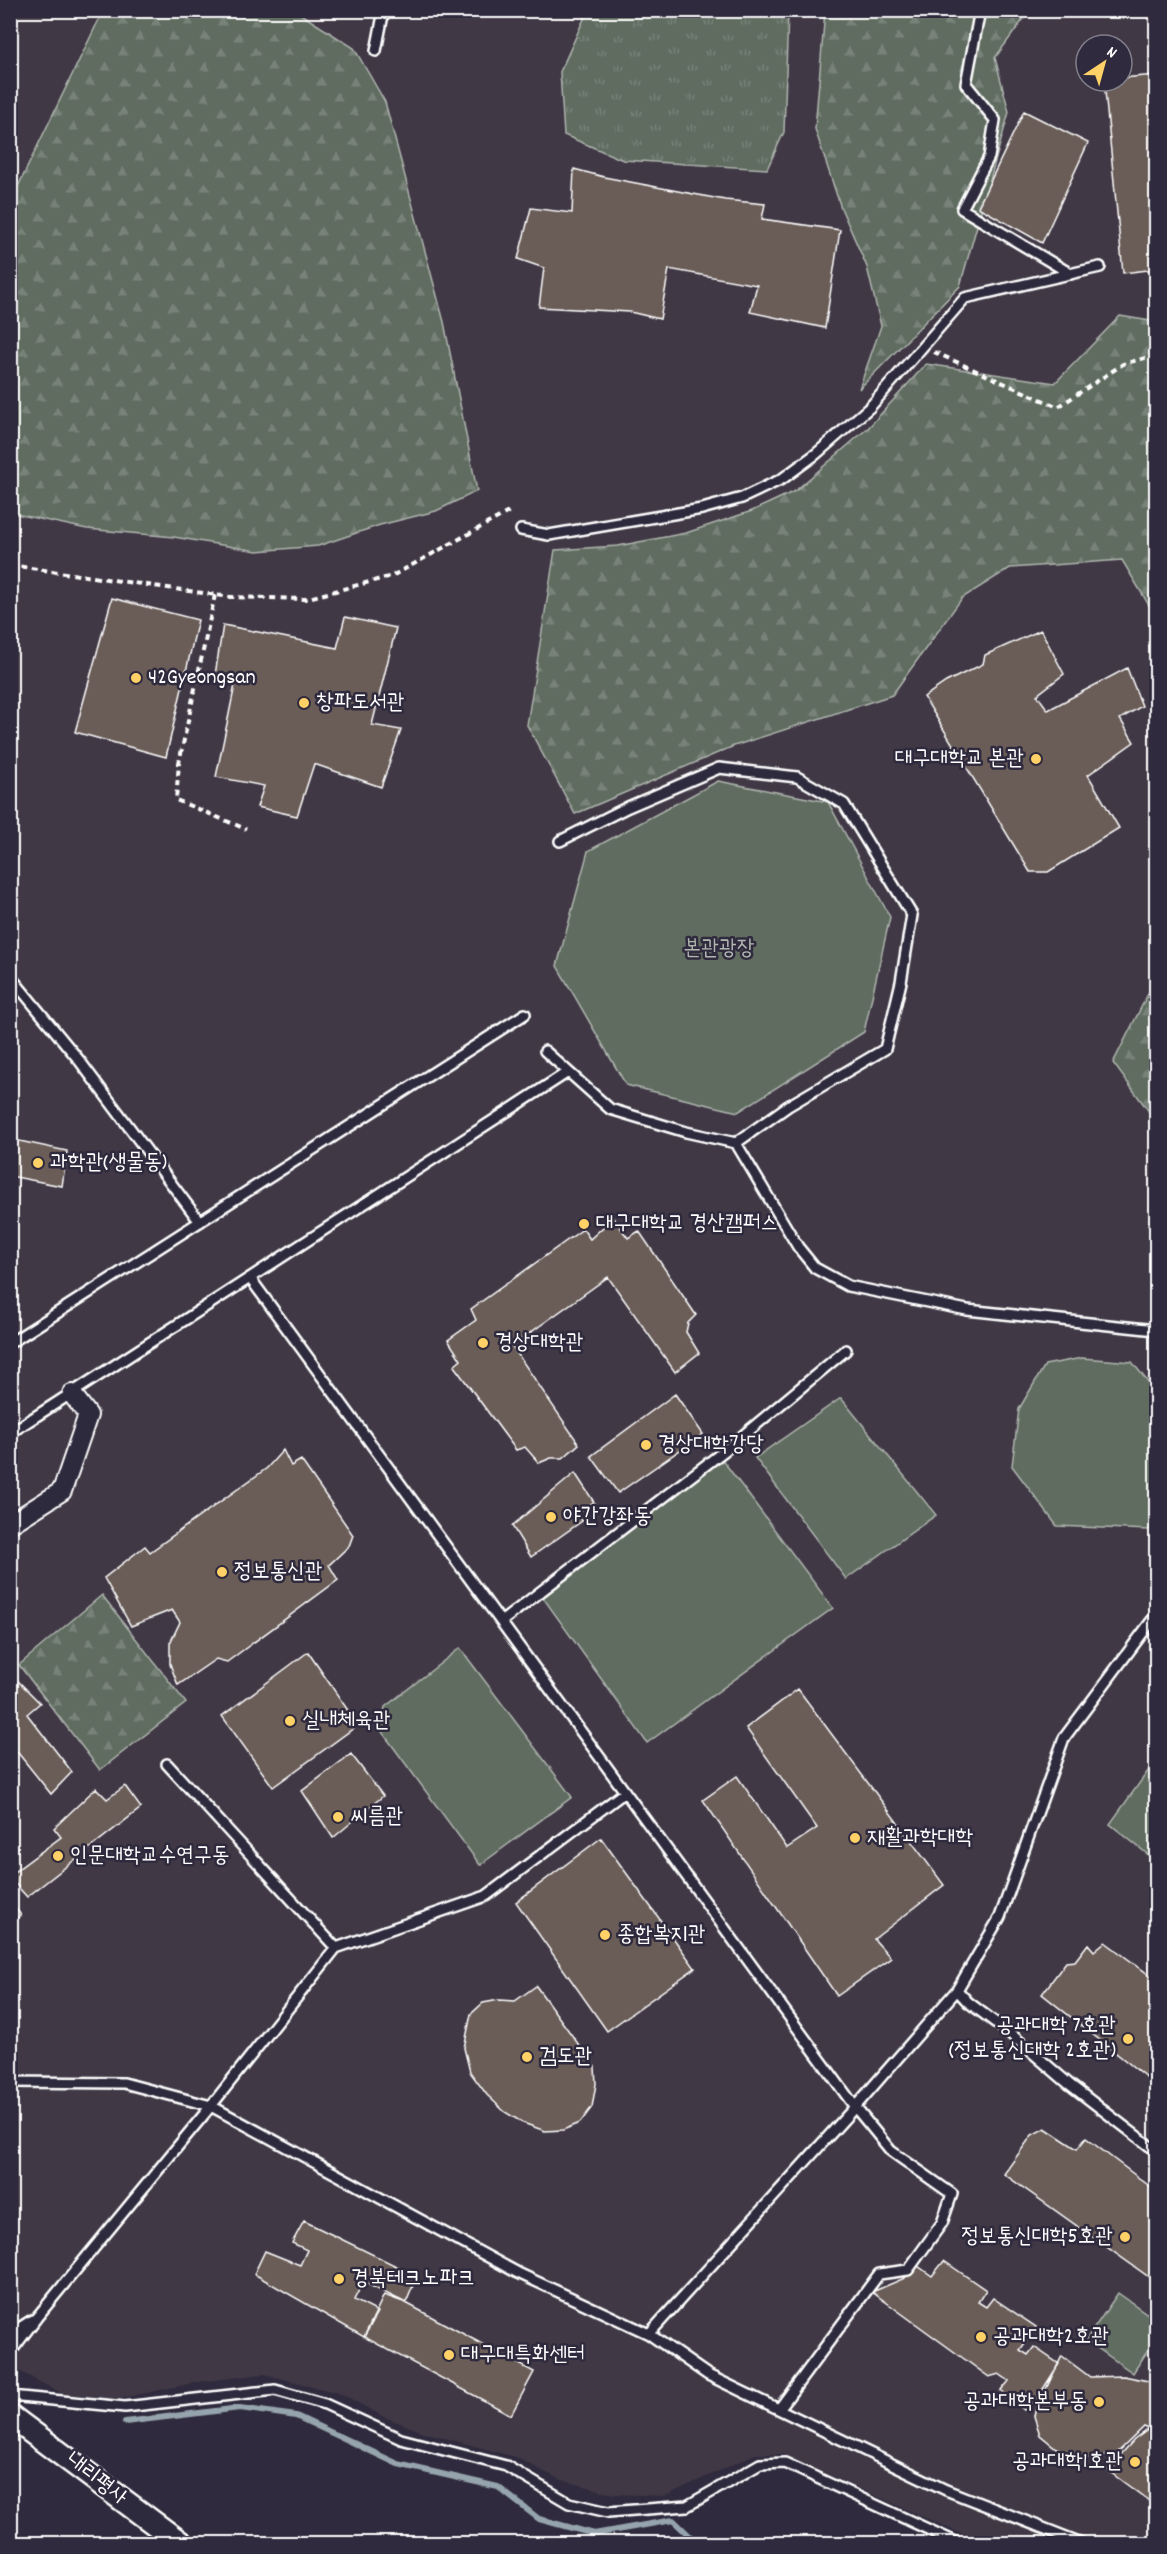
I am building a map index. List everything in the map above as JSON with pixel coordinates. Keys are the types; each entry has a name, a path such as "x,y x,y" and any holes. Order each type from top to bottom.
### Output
{"street":[{"path":"10,1524 62,1491 88,1415 72,1394"},
{"name":"내리평사","path":"10,2416 182,2544"}],"lane":[{"path":"376,51 384,10"},
{"path":"980,10 966,84 995,120 990,157 962,209 1071,274"},
{"path":"521,530 549,534 702,509 742,498 782,478 816,454 870,407 965,298 1100,267"},
{"path":"561,841 628,807 719,768 797,777 844,804 912,915 901,982 885,1048 788,1106 736,1143"},
{"path":"10,976 79,1060 200,1222"},
{"path":"10,1343 525,1014"},
{"path":"544,1052 610,1109 686,1132 736,1143 798,1247 815,1268 848,1286 967,1310 1156,1330"},
{"path":"10,1433 568,1072"},
{"path":"250,1278 855,2107 891,2151 952,2194 942,2223 908,2270 879,2274 779,2409"},
{"path":"501,1622 728,1448 846,1350"},
{"path":"649,2334 855,2107 957,1990 1000,1917 1064,1738 1156,1615"},
{"path":"167,1764 336,1948"},
{"path":"10,2353 336,1948 486,1896 625,1792"},
{"path":"957,1990 968,2002 1012,2035 1069,2085 1156,2151"},
{"path":"10,2082 124,2083 211,2106 518,2273 649,2334 708,2375 946,2490 1084,2544"},
{"path":"10,2334 37,2317"},
{"path":"10,2396 125,2407 275,2390 325,2404 401,2439 506,2466 569,2503 608,2512 687,2506 760,2464 784,2463 960,2544"}],"path":[{"path":"922,347 1058,407 1123,364 1156,355"},
{"path":"10,565 215,595 305,599 392,576 512,510"},
{"path":"215,595 179,763 176,800 246,829"}],"shaded area":[{"name":"대구대학교 경산캠퍼스","path":"10,11 1156,11 1156,2543 982,2543 782,2454 755,2454 665,2496 614,2494 559,2479 515,2457 423,2432 382,2416 342,2394 264,2374 198,2382 117,2399 63,2394 11,2367"}],"green space":[{"path":"588,10 788,11 784,132 767,169 623,160 564,135 560,72"},
{"path":"103,11 296,11 354,48 385,102 444,322 477,491 436,511 380,525 318,546 257,551 174,537 87,529 11,513 11,201"},
{"path":"825,11 1039,11 1028,13 995,58 1009,112 960,286 859,389 881,326 867,267 841,208 815,129"},
{"path":"1120,316 1156,322 1156,617 1122,560 1010,568 962,598 892,695 734,746 575,814 527,725 555,550 618,546 686,533 752,511 795,491 869,427 926,364 1055,383"},
{"name":"본관광장","path":"718,781 828,802 890,917 864,1032 738,1112 626,1085 557,966 588,851"},
{"path":"1156,978 1156,1121 1113,1063"},
{"path":"1082,1358 1132,1362 1156,1392 1156,1521 1149,1530 1057,1526 1012,1466 1019,1409 1045,1365"},
{"path":"841,1398 936,1515 846,1579 755,1458"},
{"path":"718,1454 833,1608 647,1743 539,1592"},
{"path":"102,1595 186,1703 100,1770 19,1665"},
{"path":"460,1648 572,1797 480,1865 380,1729 385,1707"},
{"path":"1156,1760 1156,1861 1110,1824"},
{"path":"1118,2293 1156,2320 1156,2338 1133,2373 1086,2340"}],"building":[{"path":"10,10 20,10 10,31"},
{"path":"1156,75 1156,269 1123,273 1105,93 1134,93 1134,77"},
{"path":"1024,111 1088,143 1042,243 978,207"},
{"path":"574,169 604,177 725,200 765,204 762,219 840,230 825,328 750,312 757,285 669,269 660,319 630,312 539,307 544,268 518,259 531,208 572,213"},
{"path":"112,598 198,620 166,757 75,732"},
{"name":"창파도서관","path":"345,617 396,628 372,725 401,730 381,787 314,764 297,816 257,807 264,786 216,777 236,680 215,675 223,625 337,648"},
{"name":"대구대학교 본관","path":"1041,630 1064,674 1037,695 1048,710 1127,668 1142,706 1120,719 1134,742 1088,775 1119,828 1048,872 1030,872 924,697 946,682 983,664 985,655"},
{"name":"과학관(생물동)","path":"10,1139 67,1151 62,1186 10,1176"},
{"name":"경상대학관","path":"613,1218 628,1238 639,1231 696,1315 688,1323 686,1332 699,1353 675,1372 608,1277 512,1346 579,1444 563,1458 551,1458 539,1463 525,1447 516,1450 454,1366 461,1360 448,1340 476,1320 471,1309 583,1229 590,1239"},
{"name":"경상대학강당","path":"675,1394 703,1434 618,1493 591,1456"},
{"name":"정보통신관","path":"283,1450 291,1466 301,1460 353,1535 349,1546 329,1565 338,1580 227,1662 216,1659 178,1685 170,1664 170,1643 180,1622 172,1610 131,1626 104,1578 145,1546 150,1552 267,1468"},
{"name":"야간강좌동","path":"575,1473 594,1502 577,1513 582,1521 531,1557 512,1526"},
{"name":"실내체육관","path":"308,1652 358,1725 273,1787 222,1716"},
{"path":"11,1674 40,1703 27,1714 72,1772 51,1794 10,1743"},
{"name":"재활과학대학","path":"798,1689 944,1885 874,1939 891,1958 837,1996 703,1800 737,1776 787,1848 817,1828 746,1728"},
{"name":"씨름관","path":"351,1754 383,1796 333,1838 302,1791"},
{"name":"인문대학교수연구동","path":"125,1786 141,1808 27,1897 10,1878 10,1875 61,1837 54,1828 96,1788 107,1799"},
{"name":"종합복지관","path":"601,1838 695,1968 607,2031 516,1902"},
{"path":"10,1901 21,1915 10,1923"},
{"name":"공과대학 7호관 (정보통신대학 2호관)","path":"1105,1942 1156,1980 1156,2085 1042,1994 1066,1962 1075,1961 1088,1944 1094,1951"},
{"name":"검도관","path":"536,1986 595,2067 596,2084 592,2107 580,2123 563,2130 545,2131 523,2123 505,2112 487,2095 470,2072 464,2048 471,2014 483,2003 499,2000 515,2001"},
{"name":"정보통신대학5호관","path":"1045,2128 1077,2149 1086,2138 1156,2191 1156,2282 1004,2174 1032,2135"},
{"name":"경북테크노파크","path":"304,2221 417,2276 406,2303 363,2282 354,2300 378,2312 364,2337 254,2274 265,2251 300,2265 307,2250 292,2243"},
{"name":"공과대학2호관","path":"944,2261 986,2290 978,2302 986,2307 993,2298 1036,2327 1020,2350 1028,2355 1034,2347 1059,2364 1038,2397 1024,2410 1001,2391 1009,2381 999,2374 989,2377 872,2292 905,2278 915,2264 932,2276"},
{"name":"대구대특화센터","path":"384,2295 406,2303 534,2372 511,2415 364,2337"},
{"name":"공과대학본부동","path":"1062,2356 1090,2377 1124,2376 1148,2381 1156,2389 1156,2424 1149,2429 1144,2427 1113,2457 1107,2455 1102,2458 1083,2458 1056,2448 1040,2435 1034,2416 1036,2408 1046,2397 1040,2393 1046,2389"},
{"name":"공과대학1호관","path":"1149,2429 1156,2434 1156,2506 1107,2470 1134,2440"}],"waterway":[{"path":"125,2422 240,2408 296,2416 398,2464 498,2487 539,2519 594,2534 673,2520 698,2544"}],"place":[{"name":"42Gyeongsan","path":"136,678"},
{"name":"창파도서관","path":"304,703"},
{"name":"대구대학교 본관","path":"1036,759"},
{"name":"과학관(생물동)","path":"38,1163"},
{"name":"대구대학교 경산캠퍼스","path":"584,1224"},
{"name":"경상대학관","path":"483,1343"},
{"name":"경상대학강당","path":"646,1445"},
{"name":"야간강좌동","path":"551,1517"},
{"name":"정보통신관","path":"222,1572"},
{"name":"실내체육관","path":"290,1721"},
{"name":"씨름관","path":"338,1817"},
{"name":"재활과학대학","path":"855,1838"},
{"name":"인문대학교수연구동","path":"58,1856"},
{"name":"종합복지관","path":"605,1935"},
{"name":"공과대학 7호관 (정보통신대학 2호관)","path":"1128,2039"},
{"name":"검도관","path":"527,2057"},
{"name":"정보통신대학5호관","path":"1125,2237"},
{"name":"경북테크노파크","path":"339,2279"},
{"name":"공과대학2호관","path":"981,2337"},
{"name":"대구대특화센터","path":"449,2355"},
{"name":"공과대학본부동","path":"1099,2402"},
{"name":"공과대학1호관","path":"1135,2462"}]}
